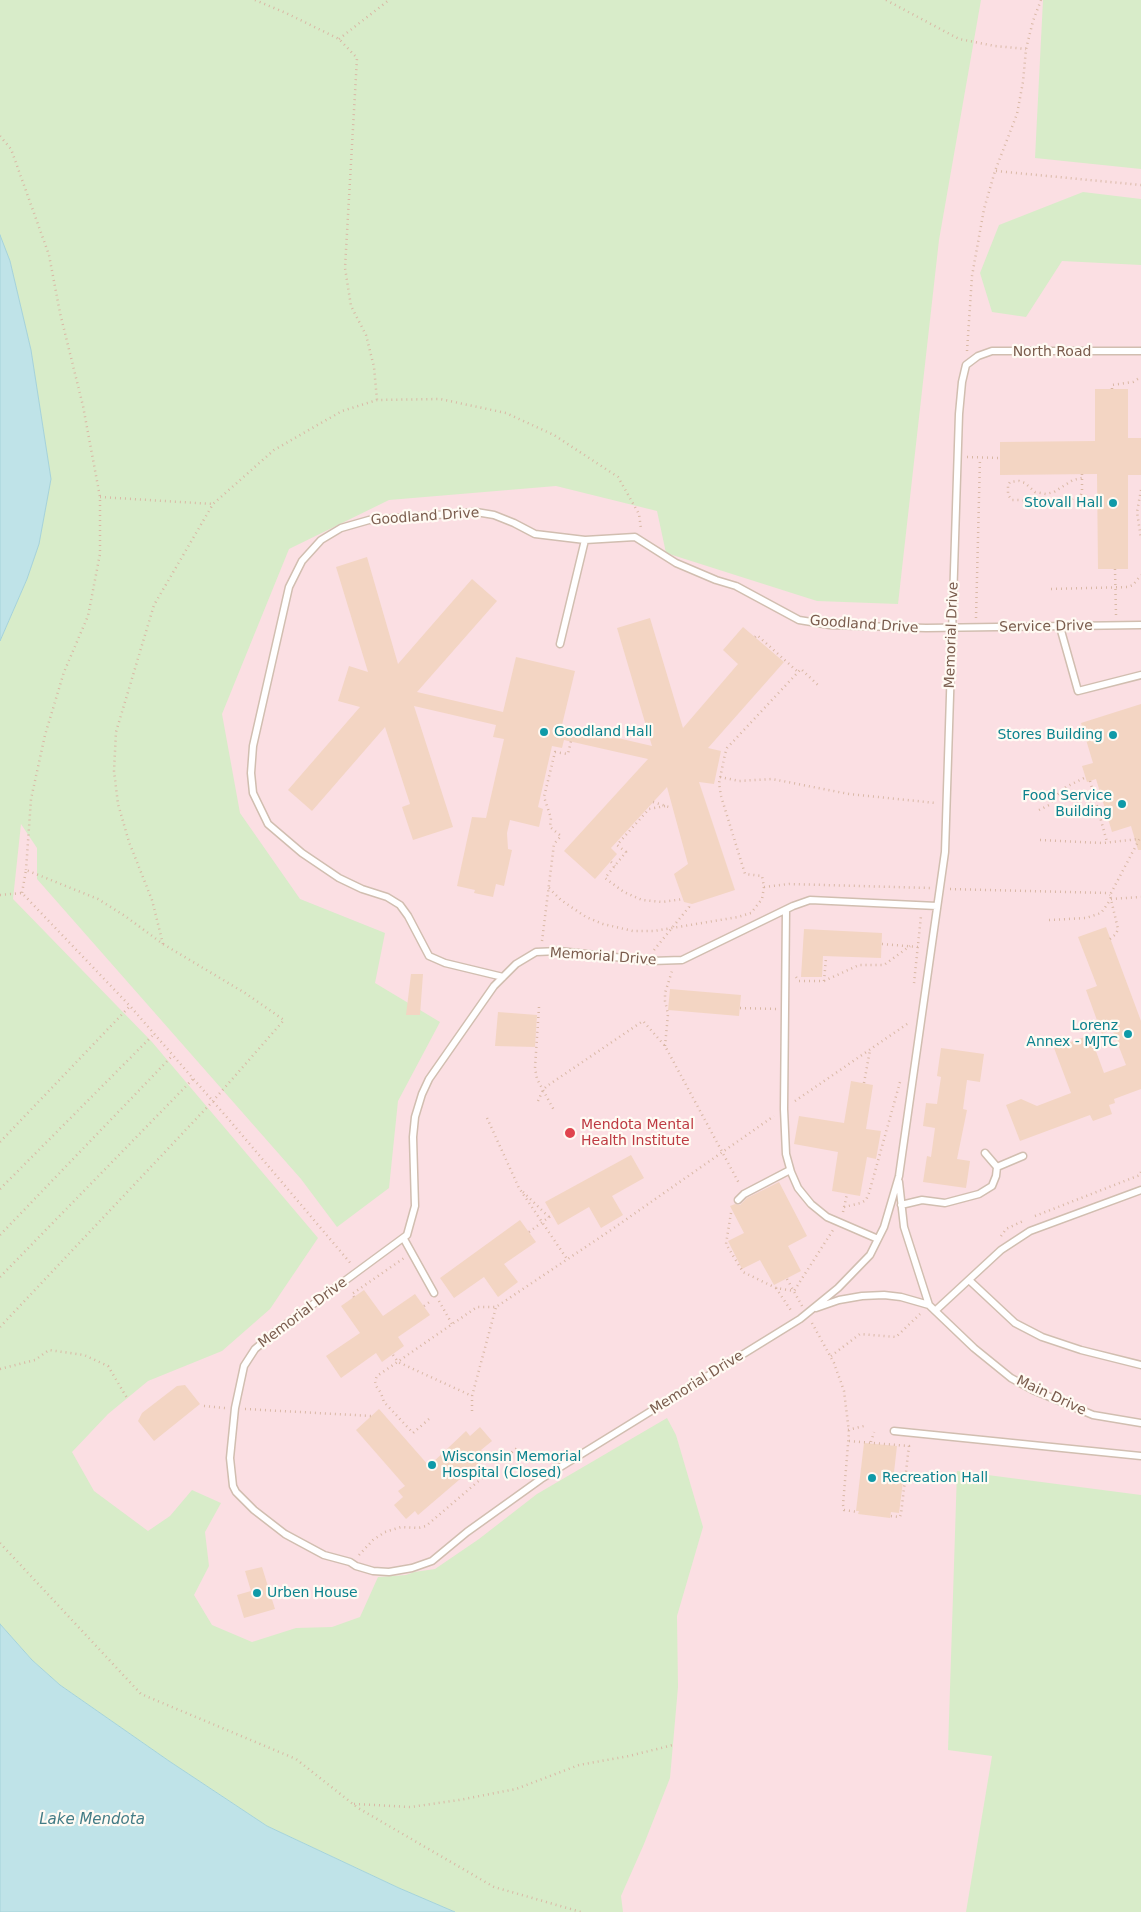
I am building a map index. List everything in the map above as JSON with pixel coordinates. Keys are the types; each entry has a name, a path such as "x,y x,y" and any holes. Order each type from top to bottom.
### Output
{"lane":[{"name":"North Road","path":"966,365 978,356 992,352 1141,351"},
{"name":"Memorial Drive","path":"937,906 810,900 793,906 689,957 677,960 651,960 559,951 536,952 516,964 494,986 429,1079 422,1094 415,1117 413,1137 415,1206 410,1229 404,1240 274,1333 255,1349 244,1366 234,1408 230,1458 233,1486 236,1492 254,1510 285,1534 324,1556 350,1562 356,1566 373,1571 389,1572 412,1568 432,1560 467,1532 541,1479 797,1320 838,1288 870,1255 887,1220 898,1176 945,852 959,414 962,382 966,365"},
{"name":"Goodland Drive","path":"503,977 446,963 429,956 408,916 400,905 387,897 362,889 339,878 302,852 268,824 253,794 251,773 253,746 289,587 302,561 321,540 341,528 369,520 476,512 494,514 535,534 585,540 635,537 676,562 716,580 736,586 799,620 830,625 952,628"},
{"path":"560,644 585,540"},
{"name":"Service Drive","path":"952,628 1141,625"},
{"path":"1060,627 1078,691 1141,675"},
{"path":"786,910 784,1109 786,1154 790,1170 798,1188 827,1217 878,1239"},
{"path":"901,1205 922,1200 945,1203 979,1194 992,1186 996,1176 996,1167 985,1153"},
{"path":"996,1167 1023,1156"},
{"path":"738,1200 744,1194 790,1170"},
{"name":"Main Drive","path":"898,1176 904,1227 929,1305 982,1354 1012,1378 1033,1390 1093,1415 1141,1423"},
{"path":"935,1311 1001,1250 1030,1231 1141,1190"},
{"path":"404,1240 434,1294"},
{"path":"969,1280 1015,1323 1042,1337 1081,1350 1141,1365"},
{"name":"Main Drive","path":"808,1312 839,1300 862,1296 884,1295 901,1297 929,1305"},
{"path":"894,1430 1141,1456"}],"path":[{"path":"255,0 286,12 339,39 356,58 344,268 351,306 366,335 374,367 377,400"},
{"path":"339,39 389,0"},
{"path":"886,0 959,39 995,46 1026,49"},
{"path":"966,365 972,276 984,209 995,171 1017,114 1023,82 1026,49 1033,21 1041,0"},
{"path":"0,136 11,149 49,255 60,313 83,406 100,497 100,554 88,616 64,672 45,735 31,799 26,870 22,893"},
{"path":"995,171 1141,185"},
{"path":"1112,389 1112,384 1133,382 1141,377"},
{"path":"958,457 1000,458"},
{"path":"975,628 980,458"},
{"path":"1082,476 1081,495 1068,501 1012,500 1008,495 1008,485 1010,482 1020,481 1035,492 1046,494 1054,492 1082,476"},
{"path":"1141,490 1137,520 1141,539"},
{"path":"100,497 212,504"},
{"path":"1115,569 1116,626"},
{"path":"1051,589 1115,588 1133,585 1141,575"},
{"path":"755,637 757,635 798,672"},
{"path":"549,888 567,905 586,917 603,924 633,930 654,930 751,913 762,899 764,887 762,876 745,874 719,788 727,748 801,669 819,686"},
{"path":"540,952 554,844 561,836 550,827 551,818 544,797 555,752 568,754 571,742"},
{"path":"720,777 739,781 772,779 849,794 947,804"},
{"path":"1039,810 1049,805 1066,787 1086,777"},
{"path":"1090,781 1107,842"},
{"path":"653,802 672,808"},
{"path":"665,806 649,809 617,845 626,852 605,878 618,889 634,898 662,902 683,899"},
{"path":"1040,840 1107,842 1141,839"},
{"path":"1110,939 1116,934 1118,928 1110,895 1141,839"},
{"path":"611,862 615,866"},
{"path":"0,1327 213,1101 284,1020 245,993 163,944 98,899 26,870"},
{"path":"0,895 22,893"},
{"path":"22,893 130,1006 358,1272"},
{"path":"1111,899 1141,897"},
{"path":"1049,920 1086,918 1101,913 1111,899"},
{"path":"651,960 654,950 689,904"},
{"path":"914,984 922,905"},
{"path":"882,944 918,947"},
{"path":"785,967 799,981 824,981 859,965 884,965 910,946"},
{"path":"824,981 826,958"},
{"path":"665,1046 668,1014 665,993 668,979 677,960"},
{"path":"0,1142 130,1006"},
{"path":"539,1007 535,1068 537,1079 555,1112"},
{"path":"740,1008 785,1010"},
{"path":"538,1101 543,1090 643,1021 665,1046 744,1194"},
{"path":"909,1030 910,1022"},
{"path":"429,1419 413,1433 384,1402 375,1381 377,1376 477,1307 496,1307 612,1230 910,1022 921,1022"},
{"path":"0,1189 154,1034"},
{"path":"864,1084 870,1050"},
{"path":"0,1235 173,1056"},
{"path":"844,1207 866,1200 902,1076"},
{"path":"0,1277 194,1079"},
{"path":"487,1118 519,1188 567,1259"},
{"path":"506,1172 511,1170"},
{"path":"519,1188 550,1216 529,1232"},
{"path":"794,1292 838,1222 847,1194"},
{"path":"731,1214 726,1244 743,1272 776,1288 794,1292"},
{"path":"354,1297 352,1294 410,1253"},
{"path":"786,1279 808,1312 841,1378 848,1430 844,1510 858,1512"},
{"path":"776,1288 797,1320"},
{"path":"434,1294 452,1324"},
{"path":"472,1411 472,1396 496,1307"},
{"path":"0,1369 35,1360 49,1350 84,1355 108,1366 128,1398"},
{"path":"393,1355 398,1362 472,1396"},
{"path":"204,1406 372,1416"},
{"path":"848,1430 864,1426"},
{"path":"871,1442 874,1432"},
{"path":"848,1441 909,1446 901,1514 900,1517 890,1516"},
{"path":"350,1562 385,1532 401,1527 418,1528 426,1526 517,1448"},
{"path":"897,1477 906,1472"},
{"path":"0,1543 141,1694 296,1759 353,1804 494,1887 581,1912"},
{"path":"353,1804 411,1807 459,1800 516,1789 579,1765 629,1756 673,1745"}],"shaded area":[{"name":"Mendota Mental Health Institute","path":"0,0 1141,0 1141,1912 455,1912 0,1624 0,641 27,579 10,261 0,235"}],"green space":[{"path":"0,0 981,0 939,240 898,604 817,601 666,553 657,511 556,486 389,500 289,549 222,714 240,813 300,899 385,933 375,983 440,1022 398,1101 389,1188 337,1227 301,1179 37,879 37,848 21,824 13,899 152,1042 318,1238 270,1309 222,1351 148,1381 108,1414 72,1452 94,1491 148,1531 170,1516 192,1490 221,1503 205,1532 209,1566 194,1595 212,1625 252,1642 296,1628 332,1627 360,1617 378,1577 406,1575 435,1569 479,1539 537,1494 667,1418 676,1435 703,1527 677,1616 678,1687 670,1778 621,1896 623,1912 455,1912 399,1888 267,1826 60,1685 32,1660 0,1624 0,641 27,579 39,544 51,479 31,350 10,261 0,235"},
{"path":"1043,0 1141,0 1141,169 1035,158"},
{"path":"1083,192 1141,199 1141,265 1062,261 1026,317 992,312 980,273 999,225"},
{"path":"957,1471 1141,1495 1141,1912 966,1912 992,1756 948,1750"}],"water":[{"path":"0,235 10,261 31,350 51,479 39,544 27,579 0,641"},
{"name":"Lake Mendota","path":"0,1624 32,1660 60,1685 267,1826 455,1912 0,1912"}],"building":[{"name":"Stovall Hall","path":"1095,389 1128,389 1128,438 1141,438 1141,475 1128,475 1128,569 1098,569 1097,474 1000,475 1000,442 1095,441"},
{"name":"Goodland Hall","path":"367,557 398,664 472,579 497,601 417,692 503,712 516,657 575,671 562,725 652,746 617,628 650,618 683,728 738,664 723,650 743,627 784,662 708,748 721,751 714,784 699,782 735,890 692,904 684,902 674,874 688,864 667,787 611,848 617,854 595,879 564,851 648,759 564,740 562,748 552,746 538,807 543,809 539,827 510,820 507,833 508,849 512,850 504,886 496,884 493,897 474,893 475,890 457,886 472,817 486,818 504,739 493,737 496,725 414,706 453,827 413,840 402,807 410,804 385,727 312,811 288,790 360,707 338,701 349,666 368,672 336,567"},
{"path":"1141,704 1141,850 1138,850 1131,826 1112,832 1096,779 1087,782 1082,766 1093,763 1081,723"},
{"name":"Lorenz Annex - MJTC","path":"1106,927 1141,1021 1141,1089 1114,1099 1115,1103 1109,1105 1112,1114 1093,1121 1090,1115 1020,1141 1006,1105 1021,1099 1037,1106 1071,1093 1054,1048 1090,1035 1104,1073 1126,1065 1112,1029 1102,1034 1086,990 1097,986 1078,937"},
{"path":"804,929 882,933 881,958 823,956 822,977 801,977"},
{"path":"411,974 423,974 420,1015 406,1015"},
{"path":"670,989 741,995 739,1016 668,1010"},
{"path":"498,1012 537,1015 535,1047 495,1046"},
{"path":"941,1048 984,1054 980,1082 967,1080 963,1109 967,1110 957,1159 970,1161 966,1188 923,1182 927,1156 931,1157 935,1128 923,1126 926,1103 937,1104 941,1077 937,1076"},
{"path":"851,1081 873,1085 866,1129 881,1131 876,1159 867,1157 860,1196 832,1191 838,1152 794,1144 799,1116 844,1123"},
{"path":"631,1155 644,1178 612,1196 623,1215 601,1228 589,1207 558,1225 545,1202"},
{"path":"779,1182 807,1236 788,1246 801,1271 774,1285 760,1260 742,1269 728,1241 744,1233 730,1206 740,1205 747,1198"},
{"path":"520,1220 536,1242 504,1264 518,1282 498,1297 484,1277 454,1298 440,1278"},
{"path":"364,1290 383,1316 415,1294 430,1315 398,1337 404,1346 382,1362 376,1353 341,1378 326,1356 360,1333 341,1306"},
{"path":"185,1385 200,1404 154,1441 138,1421 142,1413 177,1386"},
{"name":"Wisconsin Memorial Hospital (Closed)","path":"379,1409 429,1466 466,1431 470,1436 480,1427 492,1441 481,1450 487,1456 418,1515 415,1511 406,1519 394,1505 403,1497 398,1491 405,1486 356,1430"},
{"name":"Recreation Hall","path":"864,1443 897,1446 893,1481 903,1482 899,1513 891,1512 890,1518 858,1514 859,1511 856,1511"},
{"name":"Urben House","path":"262,1567 275,1609 244,1618 237,1595 251,1591 245,1571"}],"place":[{"name":"Stovall Hall","path":"1113,503"},
{"name":"Goodland Hall","path":"544,732"},
{"name":"Stores Building","path":"1113,735"},
{"name":"Food Service Building","path":"1122,804"},
{"name":"Lorenz Annex - MJTC","path":"1128,1034"},
{"name":"Mendota Mental Health Institute","path":"570,1133"},
{"name":"Wisconsin Memorial Hospital (Closed)","path":"432,1465"},
{"name":"Recreation Hall","path":"872,1478"},
{"name":"Urben House","path":"257,1593"}]}
